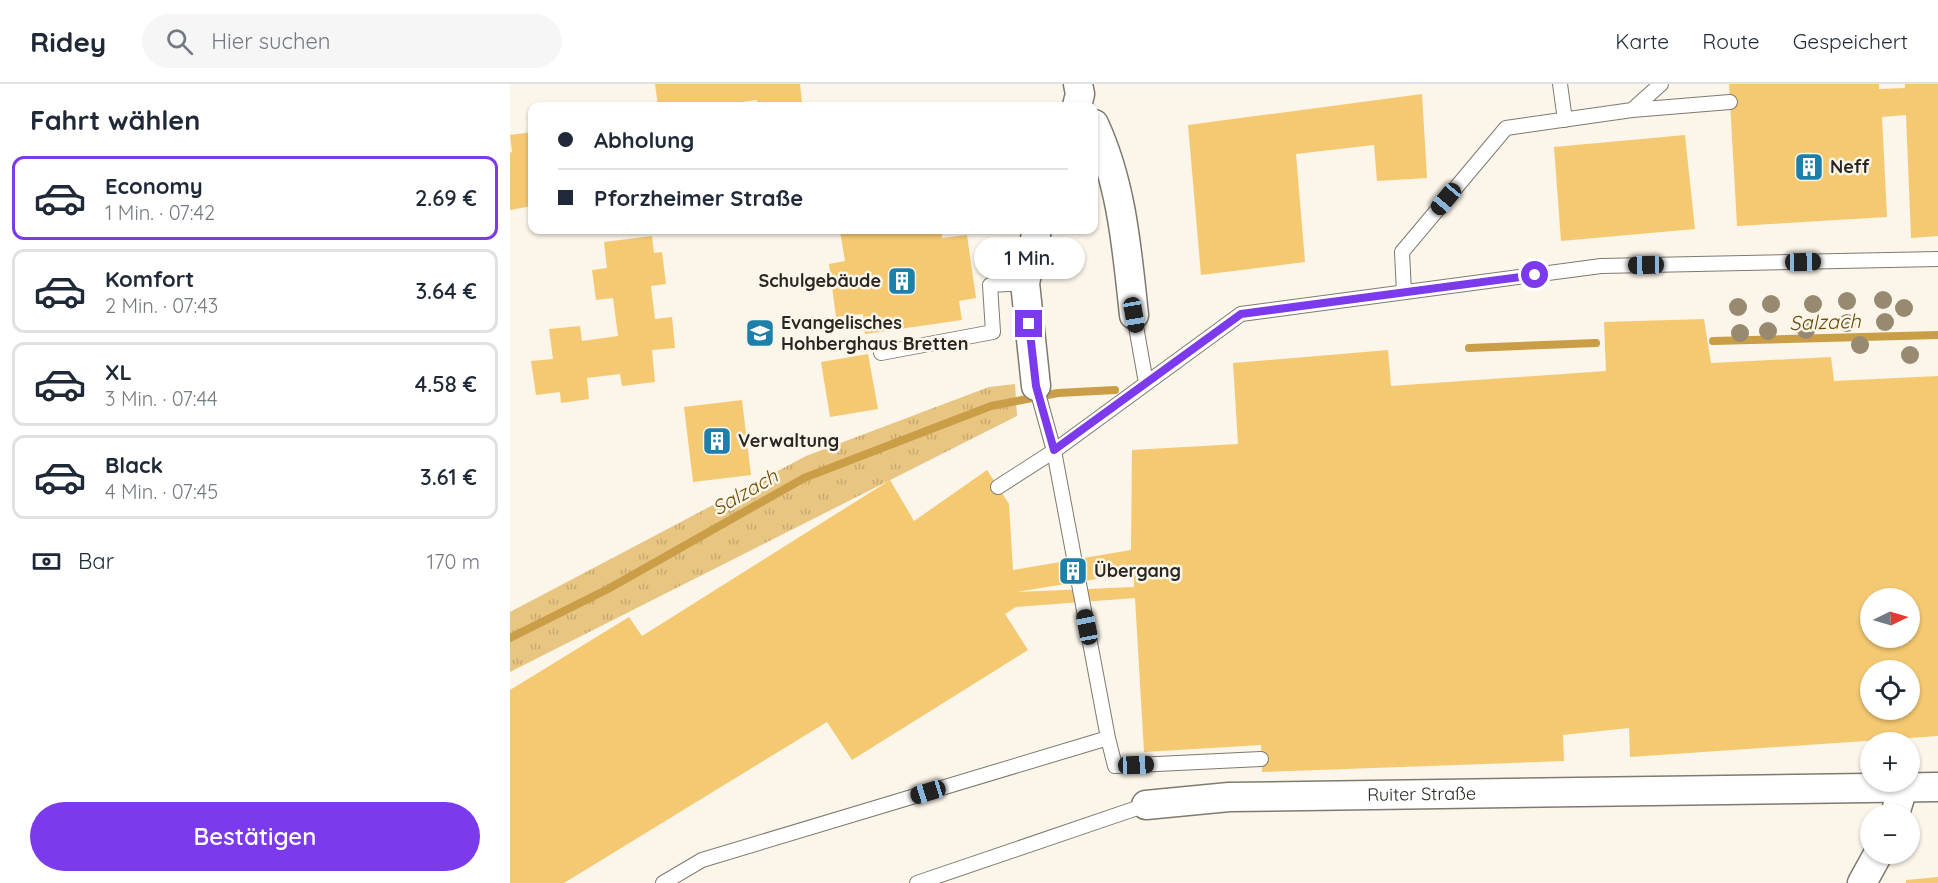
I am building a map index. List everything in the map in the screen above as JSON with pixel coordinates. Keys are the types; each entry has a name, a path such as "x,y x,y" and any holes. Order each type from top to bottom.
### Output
{"street":[{"path":"1098,133 1104,146 1125,223 1134,315"},
{"path":"1036,234 1025,283 1036,386"},
{"name":"Ruiter Straße","path":"1920,788 1938,787"},
{"name":"Ruiter Straße","path":"1146,805 1229,797 1860,789"},
{"path":"1862,883 1872,864"}],"lane":[{"path":"1560,84 1565,120"},
{"path":"1632,110 1660,84"},
{"path":"1404,292 1402,252 1506,128 1632,110 1730,102"},
{"path":"998,487 1054,450 1241,314 1600,266 1938,259"},
{"path":"881,353 993,332 990,285 1025,283"},
{"path":"1134,315 1146,383"},
{"path":"1036,386 1044,423 1054,450 1115,766 1261,759"},
{"path":"663,883 702,860 1108,738"},
{"name":"Ruiter Straße","path":"917,883 1146,805"}],"green space":[{"path":"1015,384 1017,416 510,672 510,612 806,456 989,387"}],"building":[{"path":"655,84 800,84 802,102 757,102 757,100 657,102"},
{"name":"Neff","path":"1729,84 1879,84 1879,89 1905,88 1905,84 1938,84 1938,236 1911,238 1906,115 1882,117 1887,217 1737,226"},
{"path":"1422,94 1427,178 1377,181 1374,145 1296,154 1305,262 1201,275 1188,125"},
{"path":"528,133 528,207 510,210 510,153 512,152 510,135"},
{"path":"1685,135 1695,229 1561,241 1554,147"},
{"name":"Schulgebäude","path":"840,234 942,234 942,238 967,235 976,298 959,301 962,320 865,334 863,314 836,317 829,264 845,261"},
{"path":"652,236 654,253 662,252 666,284 651,286 655,319 672,317 675,348 652,350 655,382 622,386 620,374 587,378 589,399 561,403 560,392 536,395 531,361 553,359 549,329 580,326 582,341 618,336 613,298 596,300 592,270 607,268 604,242"},
{"path":"1704,319 1711,363 1831,357 1834,381 1938,376 1938,736 1920,737 1920,732 1860,732 1860,741 1630,757 1629,728 1563,735 1564,761 1262,772 1261,745 1144,752 1135,598 1016,607 1005,614 1028,650 852,760 827,722 564,883 510,883 510,690 629,617 642,636 890,480 914,521 987,470 1009,504 1013,570 1131,550 1132,450 1238,444 1233,363 1388,350 1391,386 1606,371 1604,322","holes":["1134,573 1134,587 1016,592"]},
{"name":"Verwaltung","path":"868,354 878,409 830,417 821,362"},
{"name":"Verwaltung","path":"742,400 751,475 693,482 684,407"},
{"path":"1938,877 1938,883 1906,883 1906,880"}],"waterway":[{"name":"Salzach","path":"1713,341 1938,335"},
{"name":"Salzach","path":"1469,348 1596,343"},
{"name":"Salzach","path":"510,638 608,589 804,478 991,406 1058,393 1115,390"}],"place":[{"name":"Neff","path":"1809,167"},
{"name":"Schulgebäude","path":"902,281"},
{"name":"Evangelisches Hohberghaus Bretten","path":"760,333"},
{"name":"Verwaltung","path":"717,441"},
{"name":"Übergang","path":"1073,571"}],"route":[{"path":"1029,324 1036,386 1044,423 1054,450 1241,314 1535,275"}]}
